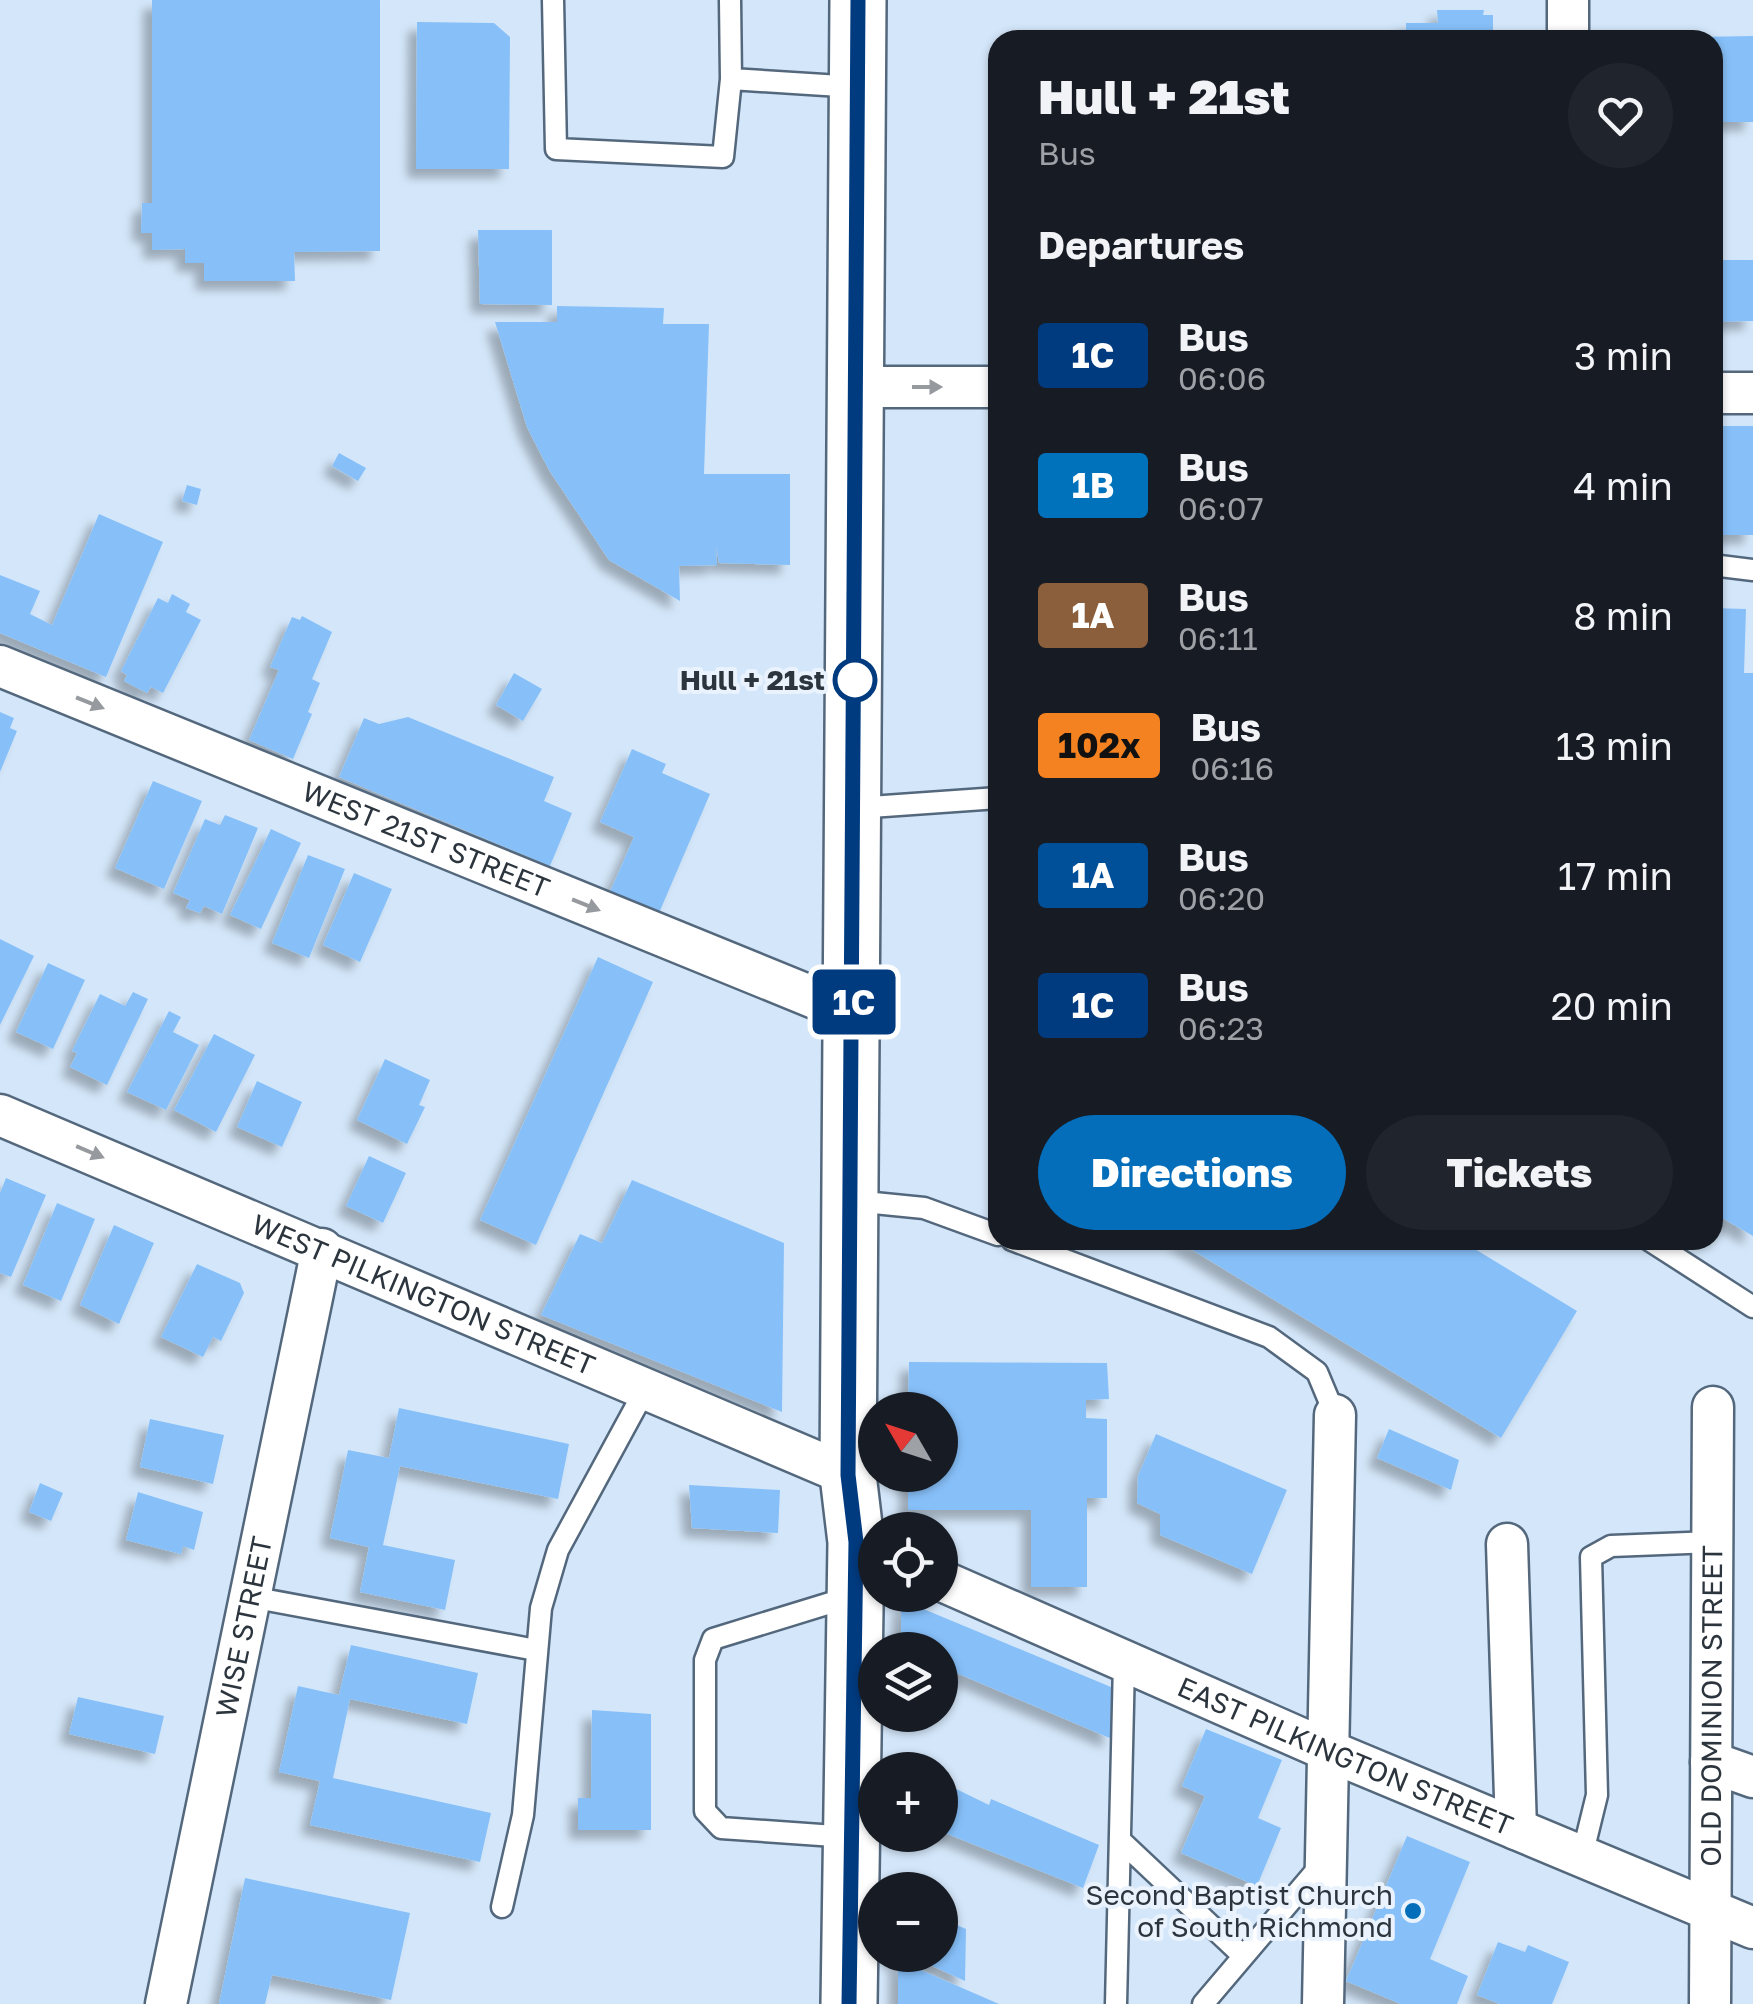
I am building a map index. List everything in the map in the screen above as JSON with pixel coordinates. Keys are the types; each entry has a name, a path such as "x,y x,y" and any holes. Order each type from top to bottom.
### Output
{"main road":[{"path":"858,0 848,1475 858,1538"},
{"path":"849,2004 860,1612"}],"street":[{"path":"1568,0 1568,30"},
{"path":"856,387 988,388"},
{"path":"1723,392 1753,393"},
{"name":"WEST 21ST STREET","path":"0,666 854,1014"},
{"name":"WEST PILKINGTON STREET","path":"0,1115 322,1248 848,1475"},
{"name":"WISE STREET","path":"166,2004 322,1248"},
{"name":"OLD DOMINION STREET","path":"1710,2004 1714,1407"},
{"path":"1323,2004 1335,1415"},
{"path":"1508,1544 1516,1829"},
{"name":"EAST PILKINGTON STREET","path":"958,1588 1327,1750 1753,1928"},
{"path":"1711,1762 1753,1777"}],"lane":[{"path":"553,0 556,149 723,158 731,79 730,0"},
{"path":"731,79 858,87"},
{"path":"1723,566 1753,570"},
{"path":"854,808 988,799"},
{"path":"852,1201 924,1208 988,1231"},
{"path":"1039,1250 1269,1336 1317,1372 1335,1415"},
{"path":"1665,1250 1753,1308"},
{"path":"502,1908 523,1815 541,1608 558,1550 646,1388"},
{"path":"1582,1856 1597,1794 1592,1557 1611,1546 1713,1542"},
{"path":"851,1837 721,1828 705,1811 706,1660 713,1639 858,1565"},
{"path":"250,1596 536,1650"},
{"path":"1116,2004 1124,1663"},
{"path":"1120,1840 1241,1954"},
{"path":"1203,2004 1241,1954 1324,1862"}],"building":[{"path":"152,0 380,0 380,251 294,252 295,281 204,281 204,263 185,263 185,249 152,250 152,233 141,233 142,203 152,203"},
{"path":"1437,10 1484,10 1483,15 1493,15 1493,30 1406,30 1406,23 1438,23"},
{"path":"417,22 494,23 510,37 509,169 416,169"},
{"path":"1753,36 1753,122 1723,122 1723,37"},
{"path":"478,230 552,230 552,305 480,304"},
{"path":"1723,260 1753,260 1753,321 1723,322"},
{"path":"557,306 664,308 663,324 709,324 704,474 790,474 790,565 719,563 716,545 717,565 679,566 680,601 609,560 549,470 527,427 495,322 557,322"},
{"path":"1723,426 1753,426 1753,535 1723,535"},
{"path":"339,453 366,468 358,481 332,466"},
{"path":"187,485 201,489 197,505 182,501"},
{"path":"99,514 163,542 106,677 0,633 0,575 40,591 30,614 52,625"},
{"path":"172,594 190,604 186,612 201,620 163,693 151,687 147,693 124,681 127,675 121,671 158,598 168,603"},
{"path":"1723,608 1746,609 1744,673 1753,673 1753,1236 1723,1218"},
{"path":"302,616 332,632 312,679 320,683 293,759 249,740 279,670 270,667 292,617 300,620"},
{"path":"514,673 542,689 523,721 496,705"},
{"path":"0,712 14,718 10,728 17,731 0,772"},
{"path":"408,717 554,777 544,801 572,813 550,866 339,777 364,718 379,724"},
{"path":"632,749 666,764 662,773 710,794 659,913 610,892 634,837 600,822"},
{"path":"153,781 202,801 164,889 115,868"},
{"path":"225,815 258,828 222,914 204,906 200,913 186,908 190,900 173,893 205,819 220,825"},
{"path":"271,829 301,843 261,929 230,915"},
{"path":"308,855 345,869 309,958 272,943"},
{"path":"354,873 392,889 360,962 323,945"},
{"path":"0,939 34,956 0,1025"},
{"path":"598,957 653,982 536,1245 480,1220"},
{"path":"48,963 85,980 53,1049 16,1032"},
{"path":"133,992 148,999 107,1085 70,1067 77,1053 72,1051 100,994 125,1006"},
{"path":"169,1011 181,1017 173,1032 199,1045 166,1110 127,1092"},
{"path":"214,1034 255,1055 216,1132 174,1110"},
{"path":"385,1059 430,1080 419,1105 425,1107 407,1144 357,1120"},
{"path":"257,1081 302,1102 282,1147 237,1127"},
{"path":"369,1156 406,1173 383,1223 346,1206"},
{"path":"6,1178 46,1195 11,1277 0,1273 0,1193"},
{"path":"632,1180 784,1243 782,1412 541,1315 580,1234 602,1243"},
{"path":"57,1203 95,1219 61,1301 23,1285"},
{"path":"114,1225 154,1243 119,1324 80,1305"},
{"path":"1192,1250 1476,1250 1577,1311 1501,1438"},
{"path":"197,1264 240,1283 244,1293 221,1341 213,1337 203,1357 161,1337"},
{"path":"909,1362 1107,1363 1109,1399 1086,1400 1086,1418 1107,1419 1107,1498 1087,1498 1087,1587 1031,1587 1031,1510 908,1510 908,1492 958,1492 958,1392 908,1392"},
{"path":"399,1408 569,1444 558,1499 400,1466 383,1545 455,1560 445,1610 360,1592 369,1547 330,1538 348,1450 389,1458"},
{"path":"150,1419 224,1435 213,1484 140,1467"},
{"path":"1389,1429 1459,1460 1451,1490 1377,1458"},
{"path":"1156,1434 1287,1490 1252,1574 1160,1535 1160,1514 1137,1503 1138,1476"},
{"path":"40,1483 63,1493 51,1521 29,1512"},
{"path":"689,1485 780,1490 778,1533 692,1528"},
{"path":"138,1492 203,1512 194,1550 183,1546 181,1554 126,1540"},
{"path":"901,1612 931,1612 1111,1687 1112,1739 958,1674 958,1632 901,1632"},
{"path":"351,1645 478,1673 467,1724 350,1699 333,1778 491,1813 480,1862 310,1825 320,1781 279,1772 298,1686 339,1695"},
{"path":"78,1697 164,1716 155,1754 69,1734"},
{"path":"592,1710 651,1714 651,1830 578,1830 578,1798 591,1798"},
{"path":"1206,1729 1282,1760 1258,1818 1281,1828 1257,1886 1181,1853 1205,1796 1182,1786"},
{"path":"958,1790 989,1805 991,1799 1099,1845 1083,1888 958,1838"},
{"name":"Second Baptist Church of South Richmond","path":"1407,1836 1470,1862 1430,1959 1468,1976 1457,2004 1401,2004 1346,1981"},
{"path":"245,1878 410,1913 391,2000 272,1975 265,2004 219,2004"},
{"path":"958,1926 966,1929 965,1981 945,1972 958,1972"},
{"path":"1498,1942 1525,1952 1528,1945 1569,1962 1552,2004 1500,2004 1477,1995"},
{"path":"898,1972 926,1972 999,2004 898,2004"}],"bus line":[{"name":"1C","path":"849,2004 856,1542 848,1475 858,0"}],"place":[{"name":"Hull + 21st","path":"855,680"},
{"name":"Second Baptist Church of South Richmond","path":"1413,1911"}]}
